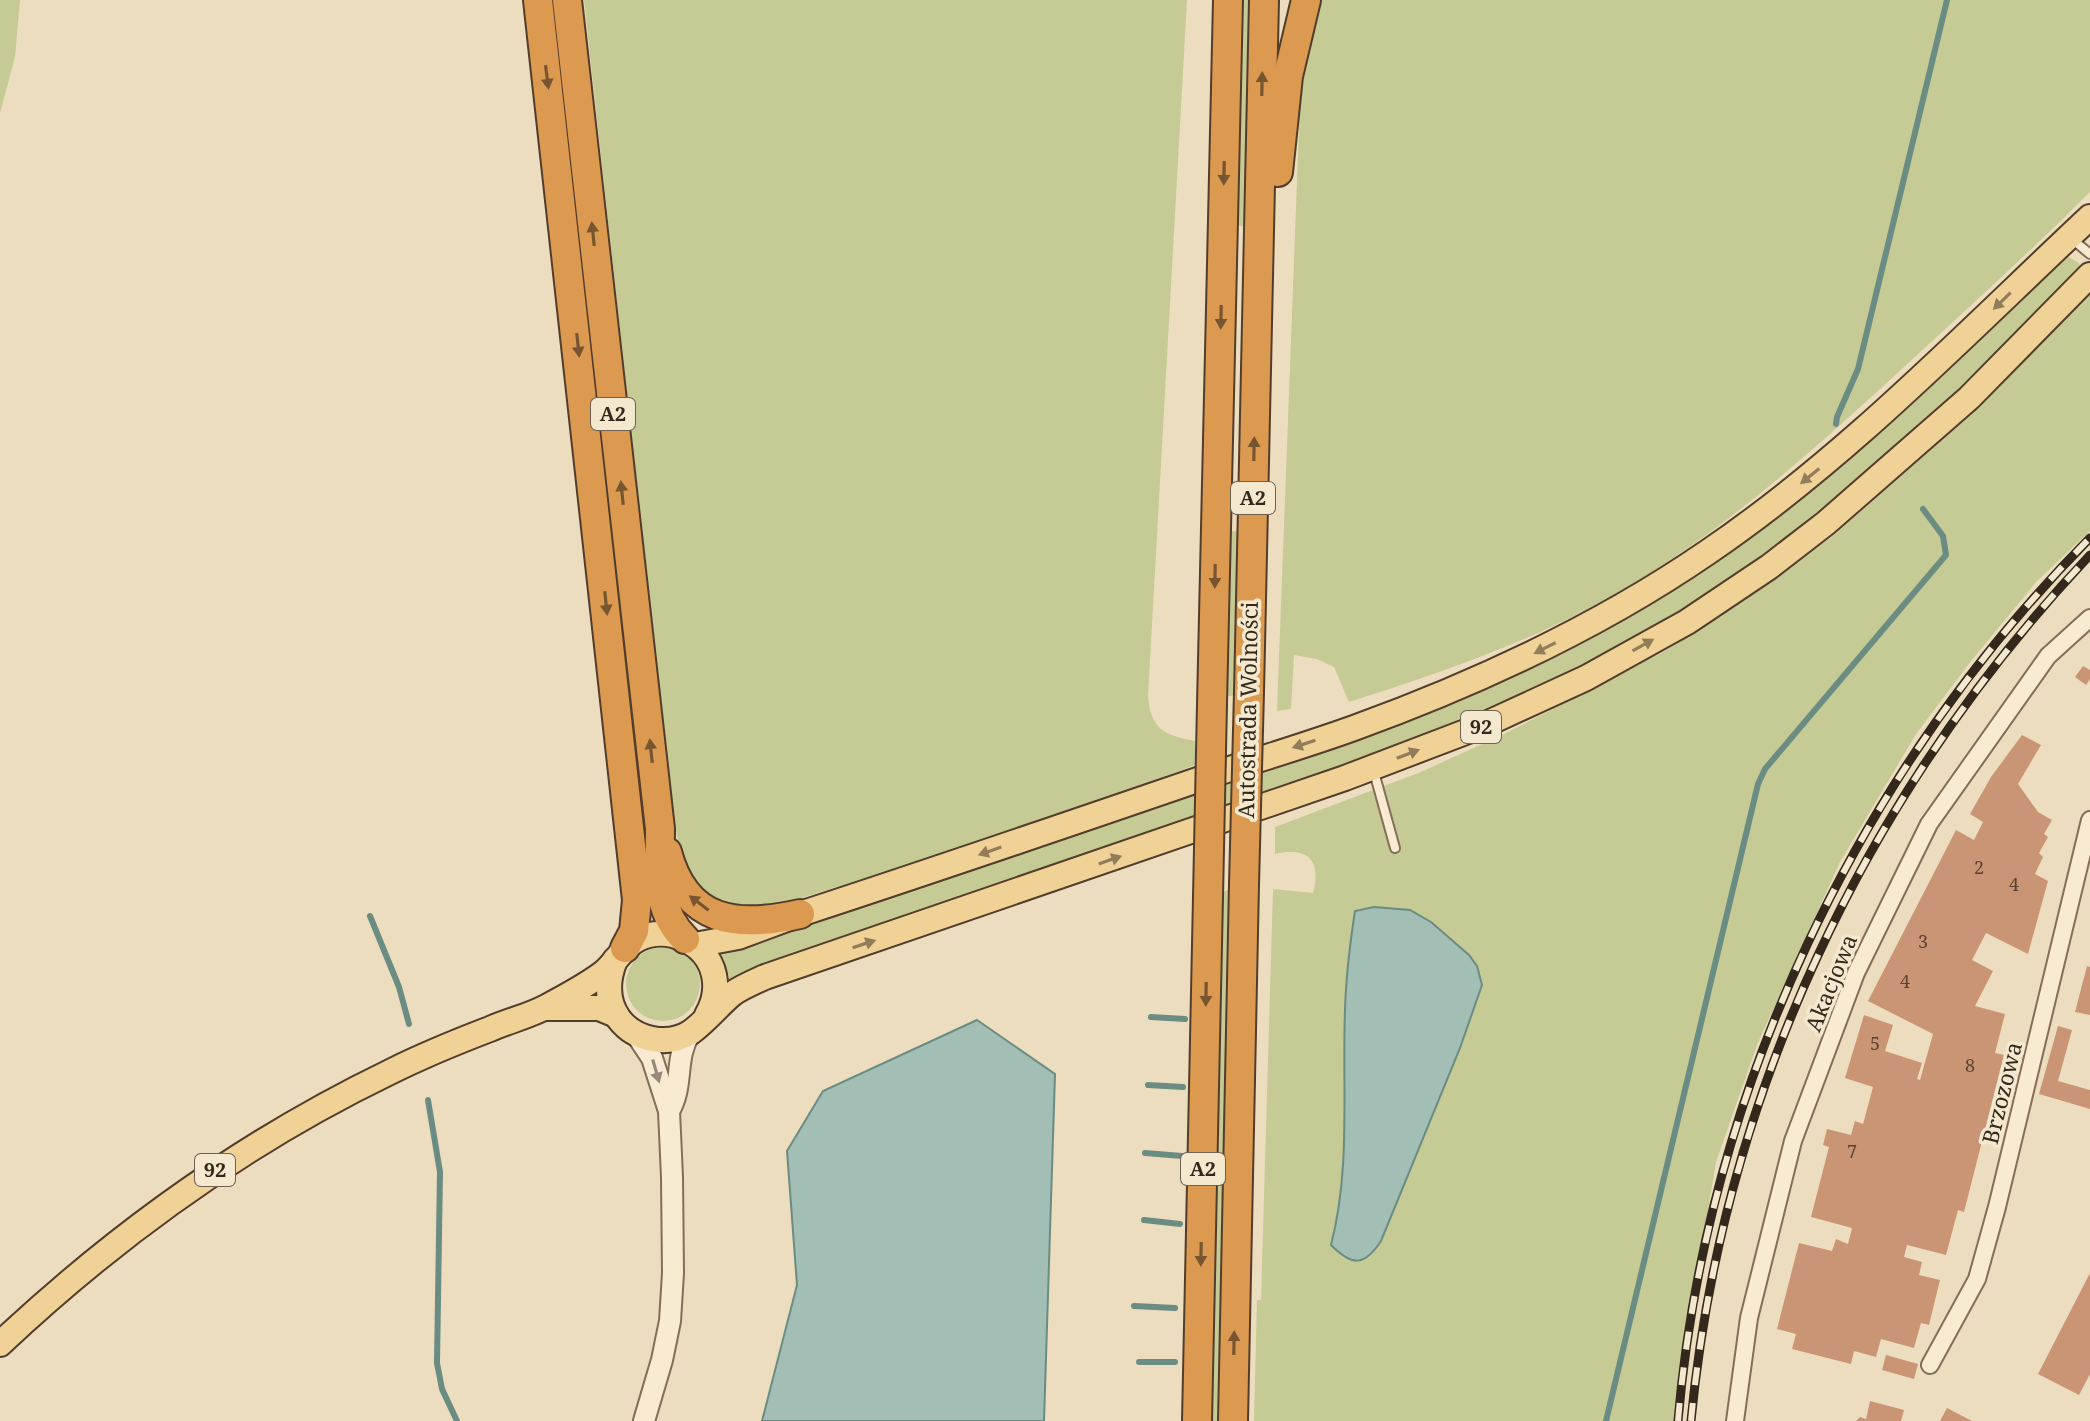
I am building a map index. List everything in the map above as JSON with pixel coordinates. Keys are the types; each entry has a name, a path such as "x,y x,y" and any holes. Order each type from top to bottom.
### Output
{"highway":[{"name":"A2","path":"538,0 637,900 634,931 620,954"},
{"name":"A2","path":"567,0 660,829 662,901 671,922 690,942"},
{"name":"Autostrada Wolności","path":"1197,1421 1227,39 1225,0"},
{"name":"Autostrada Wolności","path":"1233,1421 1264,0"},
{"name":"A2","path":"1258,330 1274,275 1281,127 1288,76 1306,0"},
{"name":"A2","path":"660,829 675,875 697,904 718,916 744,921 763,922 800,914"}],"main road":[{"name":"92","path":"0,1344 43,1303 139,1224 248,1149 394,1070 544,1008 598,976 638,939 654,934 670,934 690,942 738,937 1353,728 1486,675 1572,634 1707,553 1811,476 1885,412 2090,217"},
{"name":"92","path":"697,1027 738,990 765,977 1373,767 1484,725 1586,678 1687,622 1769,567 1826,523 1969,398 2090,275"},
{"path":"620,954 611,971 609,994 616,1015 636,1034 654,1040 672,1040 697,1027 712,1006 714,972 706,957 690,942"},
{"name":"92","path":"544,1008 599,1008 616,1015"}],"street":[{"name":"Akacjowa","path":"1735,1421 1749,1318 1793,1141 1856,973 1929,824 2048,656 2090,618"},
{"name":"Brzozowa","path":"1930,1365 1977,1279 2090,820"},
{"path":"669,1111 678,1096 681,1046 697,1027"},
{"path":"636,1034 652,1058 669,1111 672,1177 672,1297 662,1360 644,1421"}],"lane":[{"path":"2069,236 2090,254"},
{"path":"1373,767 1395,848"}],"green space":[{"path":"0,0 20,0 15,57 0,113"},
{"path":"584,0 1187,0 1148,696 1152,716 1161,729 1195,741 1195,765 1006,835 759,908 717,901 694,883 680,853 672,809"},
{"path":"1240,0 1252,0 1247,227 1235,225"},
{"path":"1317,0 2090,0 2090,192 1830,434 1753,499 1673,559 1586,610 1528,637 1440,672 1349,702 1334,667 1317,659 1294,655 1291,709 1277,711 1300,102"},
{"path":"2069,257 2079,263 2081,269 1992,362 1888,460 1729,585 1543,690 1281,793 730,980 720,949 1480,687 1881,430"},
{"path":"2090,296 2090,531 2037,581 1971,661 1916,734 1840,862 1757,1045 1716,1162 1682,1363 1676,1421 1254,1421 1257,1300 1261,1300 1273,889 1313,893 1315,881 1309,858 1296,852 1275,854 1275,827 1421,772 1504,734 1667,650 1734,607 1833,536 1958,426"},
{"path":"1229,531 1239,531 1235,695 1225,697"},
{"path":"1231,889 1220,1421 1210,1421 1222,892"},
{"path":"663,947 677,950 689,958 697,970 700,984 697,998 689,1010 677,1018 663,1021 649,1018 637,1010 629,998 626,984 629,970 637,958 649,950"}],"water":[{"path":"1374,907 1410,910 1431,922 1469,955 1477,966 1482,985 1460,1048 1381,1241 1369,1256 1358,1261 1345,1257 1331,1245 1343,1157 1345,1010 1351,935 1355,911"},
{"path":"977,1020 1055,1074 1044,1421 762,1421 797,1285 787,1151 823,1091"}],"building":[{"path":"2083,666 2090,670 2086,685 2075,677"},
{"path":"2022,735 2041,745 2018,784 2038,812 2052,820 2044,834 2048,837 2039,853 2043,857 2035,874 2048,881 2028,954 1986,933 1972,960 1993,971 1975,1006 2005,1014 1995,1053 2004,1055 1964,1212 1958,1210 1946,1255 1907,1245 1904,1257 1922,1262 1919,1275 1940,1280 1929,1325 1921,1323 1914,1348 1881,1339 1876,1357 1854,1351 1851,1364 1792,1349 1796,1334 1777,1329 1799,1243 1832,1251 1836,1239 1848,1244 1852,1228 1811,1217 1829,1147 1823,1145 1827,1129 1851,1135 1855,1121 1863,1124 1873,1087 1845,1078 1864,1015 1893,1025 1885,1051 1922,1063 1917,1079 1920,1080 1933,1034 1868,1001 1956,830 1974,840 1983,822 1970,814 1991,777"},
{"path":"2087,966 2090,967 2090,1015 2075,1012"},
{"path":"2058,1026 2072,1030 2058,1081 2090,1090 2090,1109 2039,1094"},
{"path":"2090,1273 2090,1374 2079,1395 2038,1374"},
{"path":"1886,1355 1918,1364 1914,1379 1882,1370"},
{"path":"1870,1401 1904,1410 1901,1421 1856,1421 1860,1417 1866,1419"},
{"path":"1947,1408 1972,1421 1940,1421"}],"waterway":[{"path":"1836,424 1858,369 1947,0"},
{"path":"1606,1421 1758,784 1765,769 1946,555 1943,536 1923,509"},
{"path":"370,916 399,987 409,1024"},
{"path":"1151,1017 1185,1019"},
{"path":"1148,1085 1183,1087"},
{"path":"428,1100 440,1172 437,1363 442,1389 457,1421"},
{"path":"1145,1153 1182,1156"},
{"path":"1144,1220 1180,1224"},
{"path":"1134,1306 1175,1308"},
{"path":"1139,1362 1175,1362"}],"railway":[{"path":"1678,1421 1694,1298 1722,1177 1759,1059 1808,944 1865,833 1932,728 2007,630 2090,538"},
{"path":"1691,1421 1708,1300 1735,1182 1772,1066 1818,955 1873,848 1938,745 2010,647 2090,555"}]}
